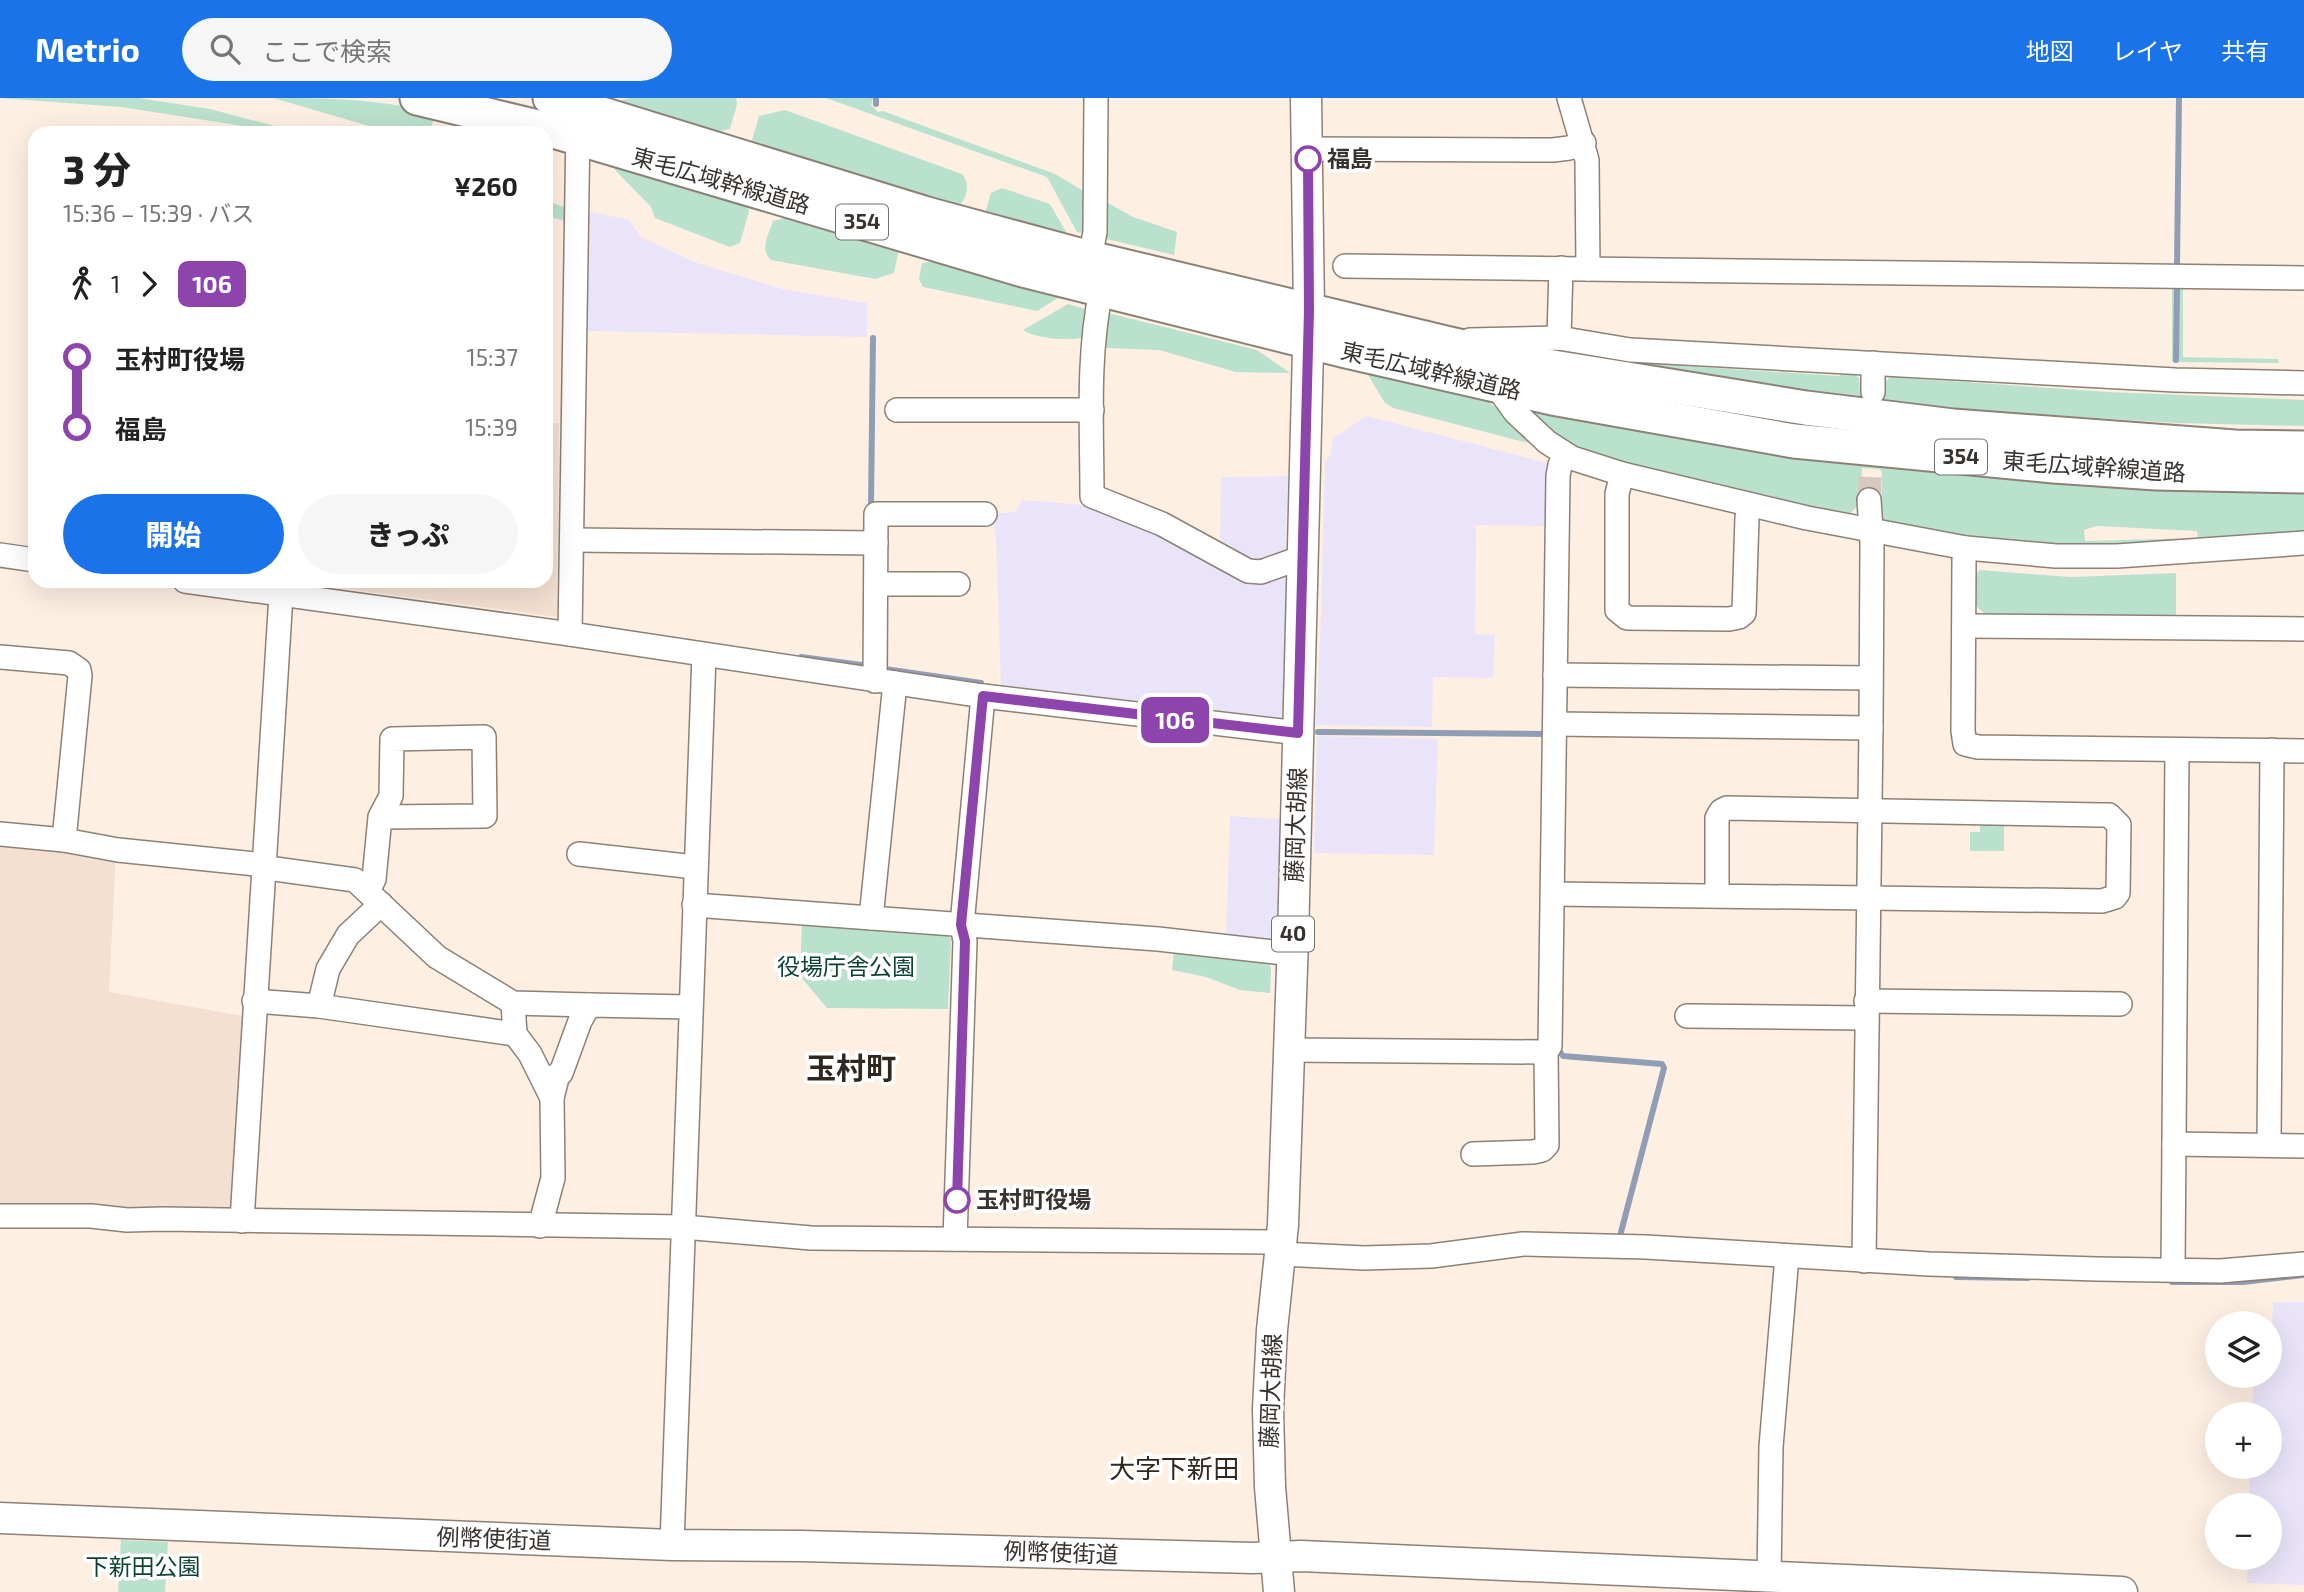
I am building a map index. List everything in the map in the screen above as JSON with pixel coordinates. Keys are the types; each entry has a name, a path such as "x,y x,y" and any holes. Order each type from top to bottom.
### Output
{"highway":[{"name":"東毛広域幹線道路","path":"417,98 530,126"},
{"name":"東毛広域幹線道路","path":"568,101 927,214 1090,258 1497,387 1794,441 2080,468 2304,476"},
{"name":"東毛広域幹線道路","path":"553,132 1101,291 1309,326 1450,344 1602,376 1806,408 2023,432 2235,447 2304,448"}],"main road":[{"name":"藤岡大胡線","path":"1279,1592 1270,1487 1268,1409 1272,1330 1281,1248 1292,954 1309,326 1306,98"},
{"name":"例幣使街道","path":"0,1518 672,1545 1315,1557 1769,1577 1819,1586 2122,1592"}],"street":[{"path":"1090,258 1095,232 1096,98"},
{"path":"1569,98 1587,160 1588,269"},
{"path":"568,101 578,138 570,634"},
{"path":"1307,149 1553,150 1584,143"},
{"path":"1345,266 2304,278"},
{"path":"1559,338 1561,268"},
{"path":"1101,291 1095,325 1093,496 1162,524 1248,571 1261,572 1303,557"},
{"path":"1450,344 1484,338 1559,338 1630,349 2175,380 2304,383"},
{"path":"1873,363 1873,391"},
{"path":"1497,387 1515,412 1565,455 1622,474 1807,518 1966,548 2056,556 2117,556 2304,543"},
{"path":"897,410 1092,410"},
{"path":"1473,1154 1534,1152 1547,1145 1546,1051 1551,1038 1558,476 1565,455"},
{"path":"1622,474 1618,494 1617,610 1627,618 1739,617 1744,612 1747,517 1750,505"},
{"path":"1864,1261 1871,727 1870,500"},
{"path":"870,918 885,682 876,584 876,514 985,514"},
{"path":"573,540 876,543"},
{"path":"1966,548 1965,744 1978,747 2304,751"},
{"path":"0,555 28,559"},
{"path":"876,584 958,584"},
{"path":"233,588 570,634 983,696 1298,733"},
{"path":"242,1221 281,595"},
{"path":"1964,626 2304,629"},
{"path":"672,1545 704,656"},
{"path":"0,657 69,663 79,670 64,840"},
{"path":"1555,675 1871,678"},
{"path":"955,1239 965,941 961,925 983,696"},
{"path":"1555,724 1871,727"},
{"path":"319,1006 328,969 375,897 374,879 380,817 391,796 392,739 484,737 485,816 380,817"},
{"path":"2173,1270 2177,750"},
{"path":"2269,1145 2272,750"},
{"path":"1553,894 1717,896 1868,897 2109,900 2118,893 2119,825 2109,815 1740,808 1721,810 1717,818 1717,896"},
{"path":"0,834 64,840 118,850 256,864 355,880 437,957 513,1003 690,1007"},
{"path":"579,854 695,867"},
{"path":"694,905 1158,939 1292,954"},
{"path":"254,1001 319,1006 515,1034"},
{"path":"513,1003 515,1034 530,1054 552,1098"},
{"path":"1687,1016 2120,1004"},
{"path":"540,1226 553,1178 552,1098 558,1074 561,1073 580,1021 589,1005"},
{"path":"1289,1050 1546,1051"},
{"path":"2174,1144 2304,1146"},
{"path":"0,1216 682,1227 811,1238 1281,1248 1351,1258 1431,1256 1523,1244 1646,1247 1970,1266 2238,1271 2304,1264"},
{"path":"1769,1577 1771,1447 1787,1256"}],"shaded area":[{"path":"587,211 629,220 641,237 694,262 782,289 867,303 867,337 586,331"},
{"path":"1367,416 1547,463 1547,526 1476,525 1475,634 1495,635 1493,678 1433,677 1432,727 1316,725 1325,462 1331,454 1333,438"},
{"path":"553,423 559,423 557,617 341,588 553,588"},
{"path":"1288,476 1285,553 1264,564 1247,563 1220,548 1221,477"},
{"path":"1022,500 1074,504 1127,515 1287,574 1284,718 1001,685 996,537 992,514 1016,512"},
{"path":"1317,736 1438,739 1434,855 1314,853"},
{"path":"1230,816 1283,819 1280,935 1273,941 1226,938"},
{"path":"0,839 116,853 109,992 248,1017 238,1201 224,1214 0,1205"},
{"path":"2273,1302 2304,1302 2304,1585 2247,1583 2248,1570 2282,1570 2282,1493 2249,1493 2250,1479 2282,1479 2282,1402 2253,1402 2253,1388 2282,1388 2282,1311 2273,1311"}],"green space":[{"path":"0,98 139,98 210,109 274,126 244,126 121,107"},
{"path":"273,98 377,102 416,110 431,116 433,121 432,126 369,126"},
{"path":"736,98 737,104 730,129 707,134 620,105 622,100"},
{"path":"826,98 873,98 871,105 878,112 883,111 1055,174 1085,192 1088,234 1077,232 1047,177"},
{"path":"785,110 962,174 967,184 964,199 952,209 754,145 752,140 759,116"},
{"path":"616,162 745,201 749,211 740,243 730,247 655,218 651,207 615,170"},
{"path":"1002,188 1050,204 1070,239 988,216 986,210 991,193"},
{"path":"1106,202 1133,217 1177,232 1174,255 1102,238"},
{"path":"553,203 564,207 565,221 553,218"},
{"path":"796,215 899,249 894,273 875,279 771,260 767,256 765,246 773,221"},
{"path":"946,259 1066,293 1037,311 923,287 919,279 922,263"},
{"path":"2172,284 2183,284 2183,357 2278,359 2279,363 2172,362"},
{"path":"1068,304 1088,310 1088,336 1055,339 1023,330"},
{"path":"1104,312 1257,350 1290,373 1236,372 1159,350 1102,346"},
{"path":"1570,349 1682,362 1682,366 1840,376 1840,373 1854,374 1859,378 1860,392 1884,392 1885,382 1892,375 1906,374 1906,378 2109,392 2304,400 2304,426 2175,423 1972,410 1847,397 1720,382"},
{"path":"1365,370 1485,399 1495,407 1498,406 1540,446 1393,408 1385,403"},
{"path":"1543,411 1611,423 1612,426 1743,448 1942,472 2123,486 2304,494 2304,535 2199,543 2072,547 2018,544 1895,527 1879,520 1878,502 1881,502 1882,472 1879,469 1862,468 1860,498 1864,499 1846,518 1591,456 1563,442 1530,415","holes":["2097,526 2197,531 2198,538 2085,541 2084,530"]},
{"path":"1980,570 2070,577 2176,573 2176,619 1988,617 1973,603 1973,577"},
{"path":"1980,823 2004,823 2004,851 1970,851 1970,832 1980,832"},
{"name":"役場庁舎公園","path":"802,922 946,933 951,939 948,1009 827,1008 800,976"},
{"path":"1174,950 1269,963 1270,993 1240,990 1206,977 1172,970"},
{"name":"下新田公園","path":"121,1540 168,1542 165,1592 118,1592"}],"waterway":[{"path":"876,98 876,104"},
{"path":"2177,264 2179,98"},
{"path":"2176,360 2177,288"},
{"path":"871,504 873,338"},
{"path":"801,657 869,666"},
{"path":"885,669 981,683"},
{"path":"1318,732 1545,734"},
{"path":"1560,1052 1563,1056 1662,1064 1664,1068 1620,1236"},
{"path":"2172,1282 2243,1282 2304,1275"},
{"path":"1956,1277 2028,1278"}],"tunnel":[{"path":"1869,500 1872,433"}],"bus line":[{"name":"106","path":"957,1200 965,941 961,925 983,696 1298,733 1309,310 1308,159"}],"place":[{"name":"福島","path":"1308,159"},
{"name":"玉村町役場","path":"957,1200"}],"district":[{"name":"玉村町","path":"851,1069"},
{"name":"大字下新田","path":"1174,1469"}]}
